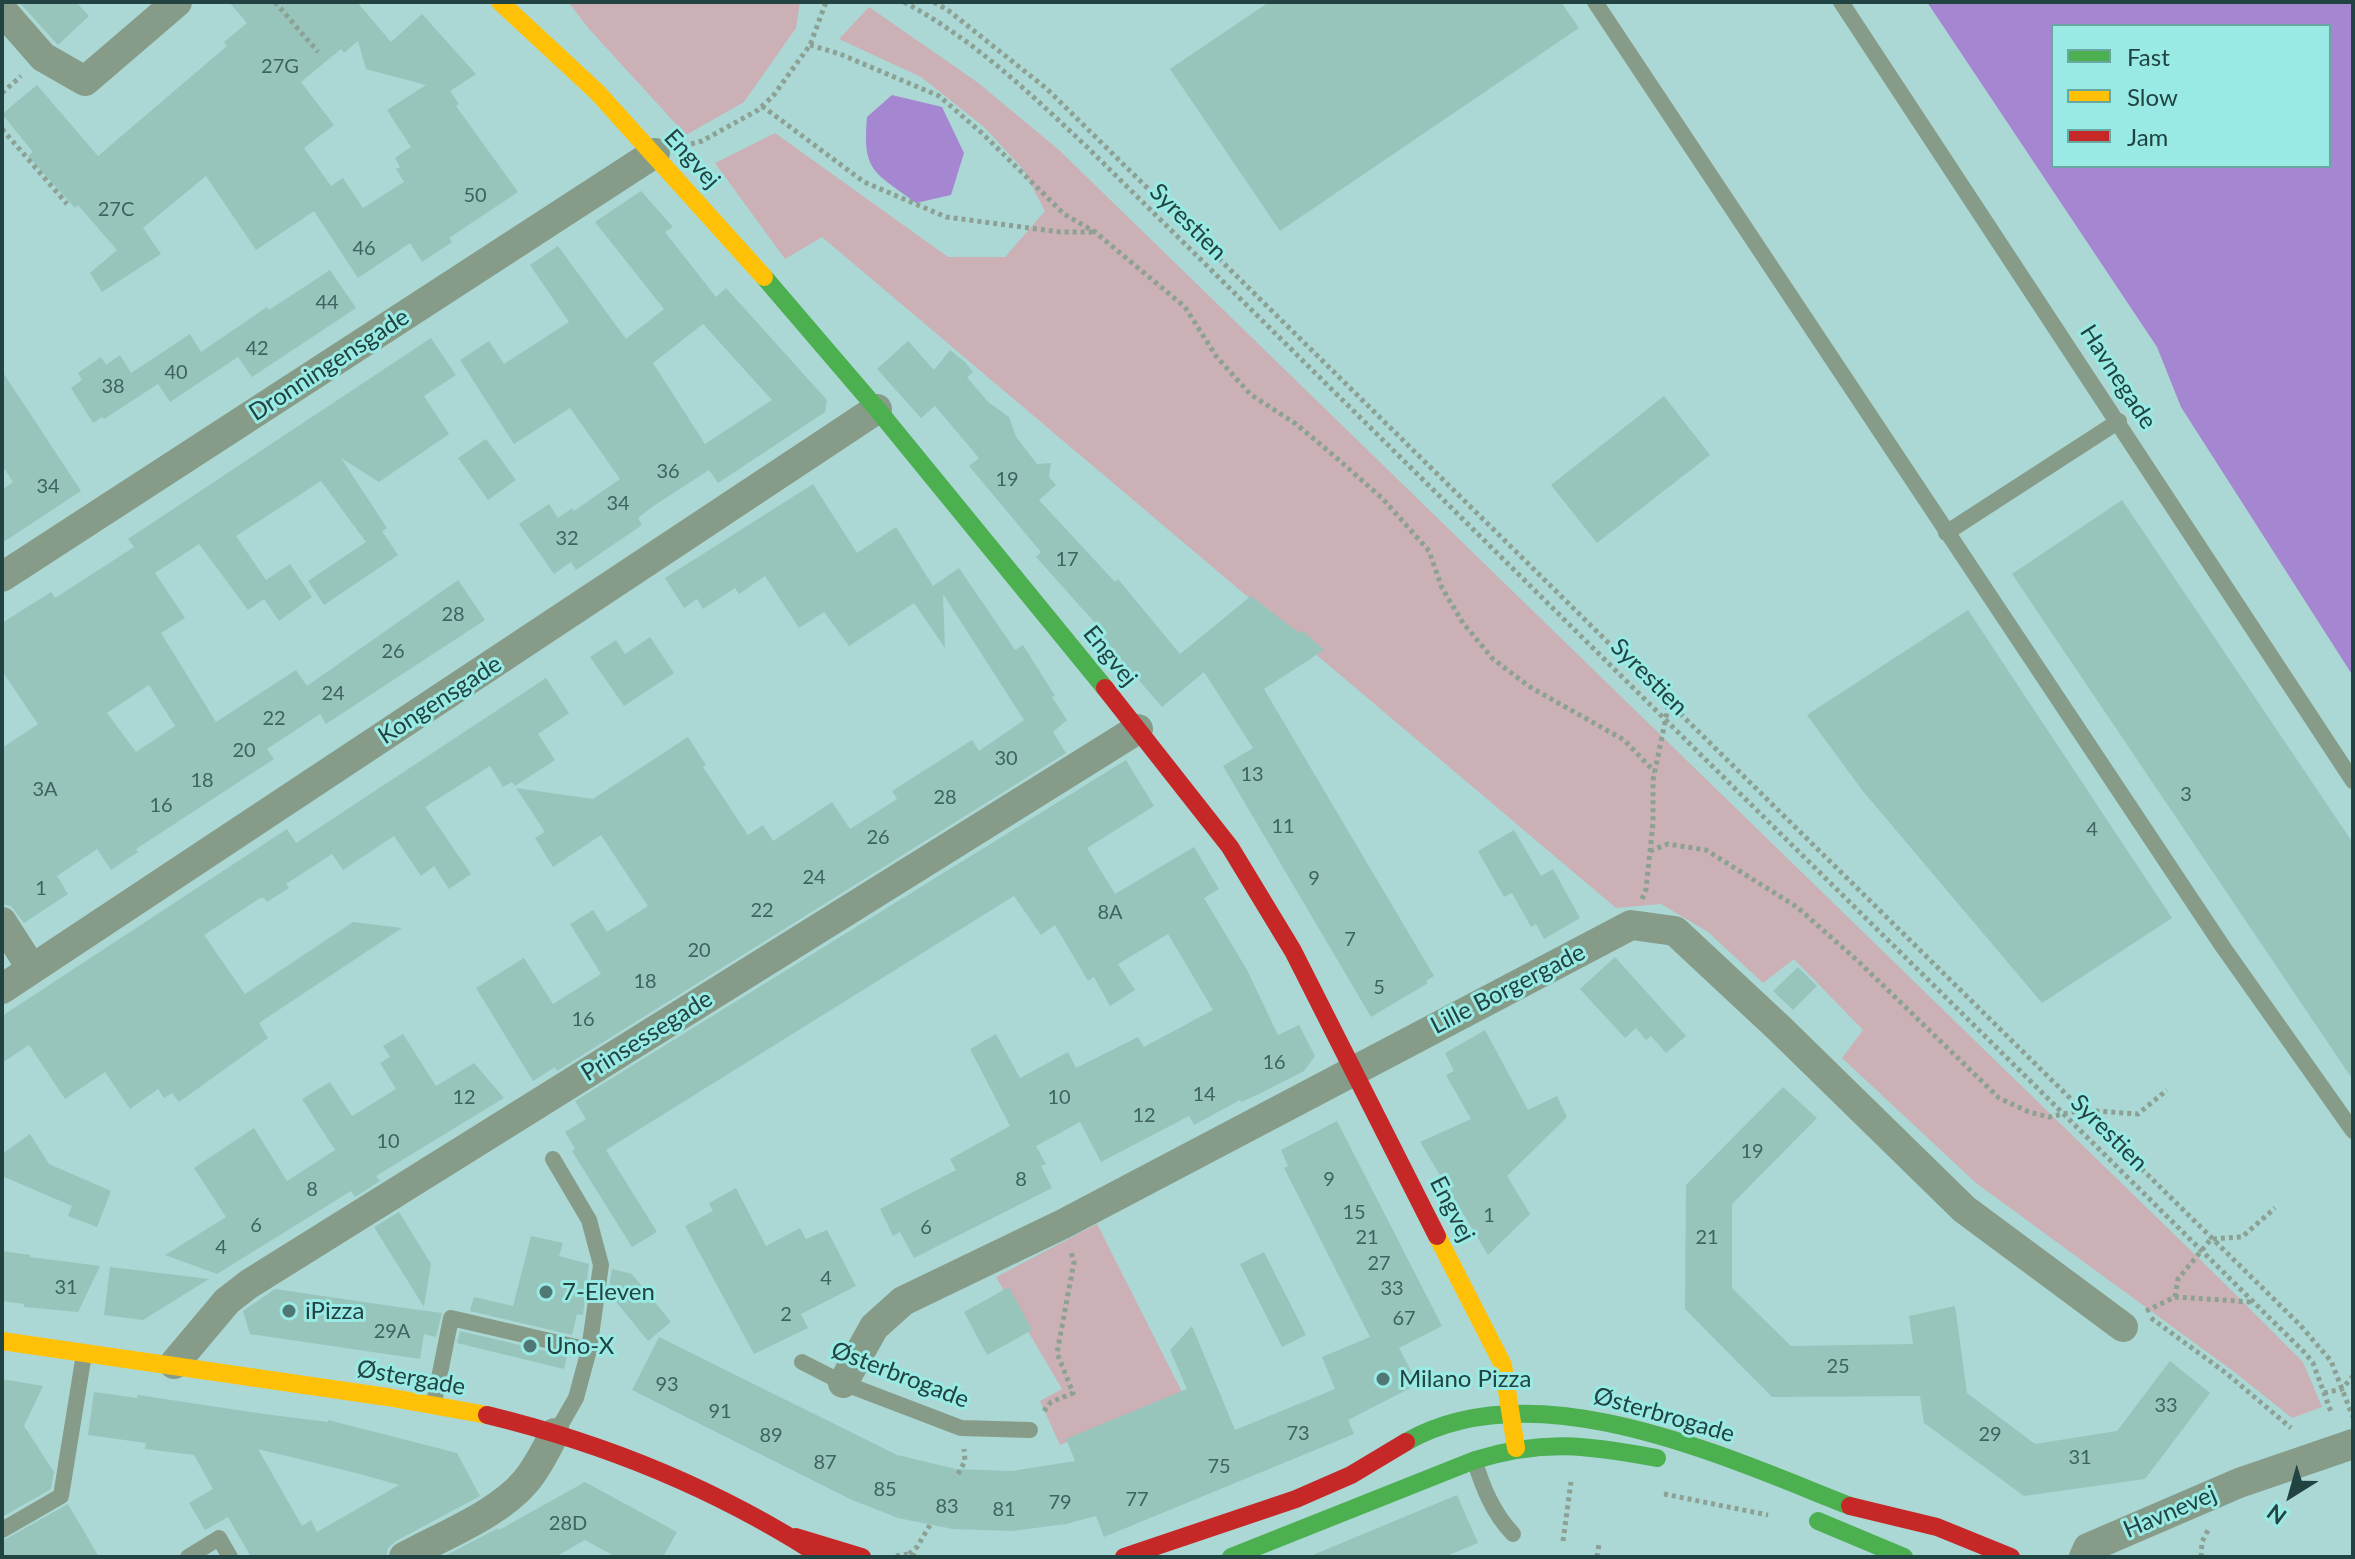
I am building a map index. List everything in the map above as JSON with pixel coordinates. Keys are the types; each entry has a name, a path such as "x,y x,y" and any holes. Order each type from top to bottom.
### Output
{"main road":[{"name":"Engvej","path":"500,2 597,92 655,153 877,409 1138,729 1230,847 1293,951 1503,1365 1516,1448"},
{"name":"Østergade","path":"2,1341 174,1364 504,1419 646,1464 791,1535 862,1557"},
{"name":"Østerbrogade","path":"1231,1557 1470,1440 1510,1416 1575,1415 1606,1420 1746,1464 1859,1510 1932,1526 2011,1557"},
{"name":"Østerbrogade","path":"1124,1557 1230,1524 1282,1504 1353,1474 1428,1432 1516,1448 1543,1445 1584,1448 1688,1465 1735,1480"},
{"path":"1800,1512 1904,1557"},
{"name":"Østergade","path":"791,1535 822,1557"}],"street":[{"path":"2,10 43,57 85,81 177,2"},
{"name":"Dronningensgade","path":"2,577 655,153"},
{"name":"Kongensgade","path":"2,989 877,409"},
{"name":"Prinsessegade","path":"174,1364 227,1301 249,1284 1138,729"},
{"path":"2,922 32,969"},
{"path":"1631,925 1675,931 1964,1209 2123,1327"},
{"name":"Lille Borgergade","path":"843,1383 874,1327 903,1301 1063,1224 1631,925"},
{"path":"404,1557 513,1494 535,1468 555,1433"},
{"name":"Havnevej","path":"2084,1557 2088,1548 2173,1510 2239,1483 2353,1444"}],"lane":[{"path":"1595,2 2223,947 2353,1131"},
{"name":"Havnegade","path":"1841,2 2353,781"},
{"path":"1946,533 2119,421"},
{"path":"553,1159 589,1220 601,1265 589,1350 576,1398 555,1433"},
{"path":"433,1405 451,1318 589,1350"},
{"path":"2,1530 61,1496 85,1352"},
{"name":"Østerbrogade","path":"802,1362 843,1383 961,1428 1030,1430"},
{"path":"1470,1440 1488,1499 1513,1534"},
{"path":"188,1557 219,1538 230,1557"}],"path":[{"path":"275,2 318,52"},
{"path":"655,153 702,141 762,106 773,96 810,45 826,2"},
{"name":"Syrestien","path":"904,2 986,57 1054,115 1665,718 2305,1353 2313,1363 2331,1412"},
{"name":"Syrestien","path":"934,2 1047,89 2300,1325 2331,1361 2348,1406"},
{"path":"810,45 840,54 939,96 983,134 1064,214 1095,232 1185,307 1216,356 1250,394 1296,424 1383,499 1429,551 1442,588 1463,623 1493,659 1530,687 1624,740 1655,772"},
{"path":"762,106 864,182 946,217 1060,232 1095,232"},
{"path":"2,129 67,204"},
{"path":"1631,925 1646,889 1655,772 1669,703"},
{"path":"1650,851 1668,844 1706,850 1797,907 1860,963 1999,1098 2029,1112 2049,1117 2082,1110 2138,1114 2167,1090"},
{"path":"2175,1297 2178,1279 2211,1239 2242,1237 2275,1208"},
{"path":"1030,1430 1051,1402 1073,1393 1057,1353 1074,1262 1063,1224"},
{"path":"2253,1302 2175,1297 2143,1312 2226,1373 2291,1428"},
{"path":"2324,1393 2342,1389 2353,1376"},
{"path":"1563,1541 1571,1480"},
{"path":"909,1554 930,1525"},
{"path":"1597,1557 1599,1544"},
{"path":"891,1557 909,1554 918,1557"}],"shaded area":[{"path":"568,2 800,2 796,28 744,102 686,135"},
{"path":"1927,2 2353,2 2353,676 2181,407 2157,347"},
{"path":"869,7 977,82 1059,150 2218,1277 2303,1362 2322,1407 2292,1418 2237,1374 1976,1183 1842,1058 1863,1030 1794,959 1763,983 1708,932 1661,904 1616,908 822,237 785,259 715,163 775,133 948,257 1005,257 1045,211 1023,169 984,127 921,77 839,39"},
{"path":"892,95 942,107 964,153 951,195 916,203 881,177 869,161 867,117"},
{"path":"1097,1224 1182,1392 1060,1445 1040,1401 1062,1389 996,1277"}],"building":[{"path":"19,2 76,2 89,16 58,45"},
{"path":"229,2 357,2 391,42 422,14 476,74 450,91 459,104 456,106 518,192 449,238 452,242 422,262 410,243 358,278 314,211 256,250 206,176 143,228 161,254 102,292 90,273 117,250 78,205 75,208 28,156 33,152 2,114 37,85 98,156 227,46 224,42 247,23","holes":["358,41 366,69 426,85 387,110 411,147 395,158 400,167 396,169 404,182 363,208 343,178 331,186 304,148 334,125 301,82 341,49 344,53"]},
{"path":"1269,2 1561,2 1579,28 1280,231 1170,69"},
{"path":"641,191 673,227 665,232 716,297 726,288 827,400 825,412 718,483 709,470 652,507 638,518 642,525 576,570 571,562 554,574 519,524 549,504 558,518 572,508 574,511 620,479 570,408 514,444 460,360 489,341 504,364 569,322 530,265 558,246 626,339 664,309 595,222","holes":["703,324 772,400 705,444 653,363"]},
{"path":"330,270 356,308 252,377 238,357 170,402 158,384 93,423 71,388 82,380 78,373 101,357 106,365 120,355 131,373 190,334 201,352 267,307 269,310"},
{"path":"431,338 456,375 424,396 449,434 379,482 341,458 387,528 382,531 398,555 324,605 308,581 366,542 321,481 236,536 266,580 290,564 312,597 279,621 264,599 248,610 199,544 155,573 185,618 161,633 216,722 296,670 307,686 458,580 485,620 326,724 320,714 267,749 274,759 136,849 138,852 111,870 97,849 57,876 68,894 24,923 11,906 2,904 2,748 38,724 2,671 2,623 51,592 55,598 134,547 128,539","holes":["149,685 175,726 136,752 107,713"]},
{"path":"908,341 934,370 950,350 965,362 973,372 967,377 988,402 1009,417 1016,437 1037,464 1051,463 1049,477 1056,485 1039,500 1115,582 1118,579 1180,654 1251,596 1299,633 1303,631 1324,650 1264,689 1434,976 1426,981 1428,983 1371,1017 1223,766 1253,748 1204,672 1162,707 1093,627 1096,624 1036,557 1041,552 969,466 979,458 935,406 921,418 877,369"},
{"path":"2,371 81,491 2,543 2,490 13,482 2,465"},
{"path":"1664,396 1710,455 1597,543 1551,485"},
{"path":"486,439 516,480 488,500 458,458"},
{"path":"813,484 857,553 896,527 933,586 959,568 1015,650 1023,645 1055,696 1052,697 1067,720 1053,732 1066,753 557,1071 555,1067 533,1081 476,988 524,958 553,1004 601,974 570,924 593,910 607,932 648,906 601,835 553,867 535,838 545,832 516,788 593,799 688,737 706,765 703,767 748,835 763,825 773,841 832,802 850,829 897,799 892,791 972,740 979,751 1024,720 943,594 945,648 914,603 849,646 824,612 799,628 765,576 739,594 735,588 703,609 697,599 684,608 665,578"},
{"path":"2122,500 2353,843 2353,1080 2012,574"},
{"path":"1968,610 2172,918 2042,1003 1862,790 1807,715"},
{"path":"650,637 674,673 624,706 590,657 616,640 625,654"},
{"path":"546,678 569,713 538,734 555,760 515,786 512,782 503,787 490,766 425,807 471,874 449,889 434,866 421,876 394,836 343,870 332,854 286,884 289,888 267,902 260,898 204,935 245,994 353,922 402,928 259,1023 268,1038 179,1102 172,1093 164,1098 158,1089 130,1109 105,1072 65,1099 29,1045 2,1063 2,1016 287,829 296,843"},
{"path":"1126,760 1154,806 1087,848 1115,894 1194,847 1219,889 1204,898 1247,970 1278,1035 1299,1025 1315,1056 1304,1071 1194,1125 1189,1116 1101,1162 1080,1122 1036,1146 1046,1164 1041,1166 1052,1188 914,1258 900,1232 893,1236 880,1209 956,1170 950,1159 1010,1126 970,1049 996,1034 1020,1078 1068,1052 1076,1068 1138,1037 1144,1047 1213,1010 1168,934 1118,964 1135,990 1110,1006 1094,977 1088,981 1055,925 1041,935 1014,896 606,1150 657,1232 632,1247 572,1151 575,1149 565,1132 586,1119 575,1101"},
{"path":"1514,830 1541,876 1553,869 1580,918 1544,939 1536,924 1531,927 1512,893 1504,897 1478,851"},
{"path":"1615,957 1686,1036 1666,1053 1651,1036 1646,1040 1636,1028 1625,1038 1580,989"},
{"path":"1798,967 1817,986 1793,1010 1773,991"},
{"path":"1485,1030 1528,1110 1557,1096 1567,1117 1507,1176 1530,1214 1488,1255 1420,1142 1471,1119 1446,1075 1454,1071 1445,1053"},
{"path":"403,1034 436,1086 474,1063 504,1098 376,1176 380,1181 355,1197 351,1191 217,1274 165,1255 226,1217 194,1168 254,1128 287,1181 335,1150 302,1099 330,1082 352,1116 396,1089 380,1063 390,1057 383,1046"},
{"path":"1783,1087 1817,1118 1732,1204 1732,1288 1791,1346 1913,1344 1909,1316 1955,1306 1967,1393 2035,1444 2117,1431 2170,1361 2210,1393 2145,1479 2024,1496 1924,1423 1920,1396 1772,1397 1685,1309 1686,1185"},
{"path":"1337,1121 1442,1326 1399,1348 1418,1384 1348,1420 1354,1434 1104,1537 1096,1516 1066,1524 1012,1531 953,1529 898,1518 850,1499 632,1390 659,1337 897,1455 956,1469 1012,1471 1075,1461 1066,1439 1187,1389 1170,1350 1192,1326 1235,1430 1335,1389 1322,1357 1370,1337 1284,1168 1288,1166 1281,1150"},
{"path":"30,1134 49,1164 111,1191 97,1227 68,1216 72,1206 2,1176 2,1154"},
{"path":"736,1188 766,1246 800,1228 806,1239 827,1230 856,1286 801,1314 808,1328 754,1354 685,1226 713,1211 709,1203"},
{"path":"399,1212 431,1264 424,1307 374,1227"},
{"path":"531,1236 563,1243 559,1256 589,1264 583,1315 577,1314 572,1335 470,1311 474,1297 513,1306"},
{"path":"2,1251 100,1266 78,1312 24,1307 24,1304 2,1301"},
{"path":"1264,1252 1306,1335 1282,1347 1240,1264"},
{"path":"110,1267 209,1279 143,1320 104,1315"},
{"path":"612,1269 632,1274 671,1322 648,1341 608,1292"},
{"path":"1009,1287 1032,1330 987,1355 964,1312"},
{"path":"275,1289 442,1313 436,1337 424,1334 420,1359 250,1334 243,1311"},
{"path":"460,1331 567,1356 564,1369 457,1343"},
{"path":"2,1379 43,1386 24,1426 54,1472 51,1489 2,1517"},
{"path":"94,1392 328,1420 457,1453 480,1496 396,1541 388,1548 386,1557 251,1557 228,1517 205,1530 189,1503 213,1489 194,1455 145,1449 146,1443 88,1435","holes":["258,1449 399,1485 317,1532 311,1520 302,1526"]},
{"path":"585,1482 677,1532 663,1557 616,1557 585,1540 555,1557 443,1557 499,1530"},
{"path":"1457,1495 1478,1543 1444,1557 1308,1557"},
{"path":"68,1504 99,1557 2,1557 2,1541"}],"traffic: fast":[{"path":"764,277 877,409 1105,688"},
{"path":"1406,1442 1457,1421 1512,1414 1570,1417 1630,1428 1689,1445 1850,1506"},
{"path":"1231,1557 1475,1460 1500,1453 1566,1446 1657,1458"},
{"path":"1818,1521 1904,1557"}],"traffic: slow":[{"path":"500,2 597,92 764,277"},
{"path":"1437,1236 1503,1365 1516,1448"},
{"path":"2,1341 387,1397 487,1415"}],"traffic: jam":[{"path":"1105,688 1230,847 1293,951 1437,1236"},
{"path":"487,1415 575,1440 661,1472 743,1511 822,1557"},
{"path":"1124,1557 1296,1499 1351,1475 1406,1442"},
{"path":"1850,1506 1937,1527 2011,1557"},
{"path":"796,1537 862,1557"}],"place":[{"name":"7-Eleven","path":"546,1292"},
{"name":"iPizza","path":"289,1311"},
{"name":"Uno-X","path":"530,1346"},
{"name":"Milano Pizza","path":"1383,1379"}]}
